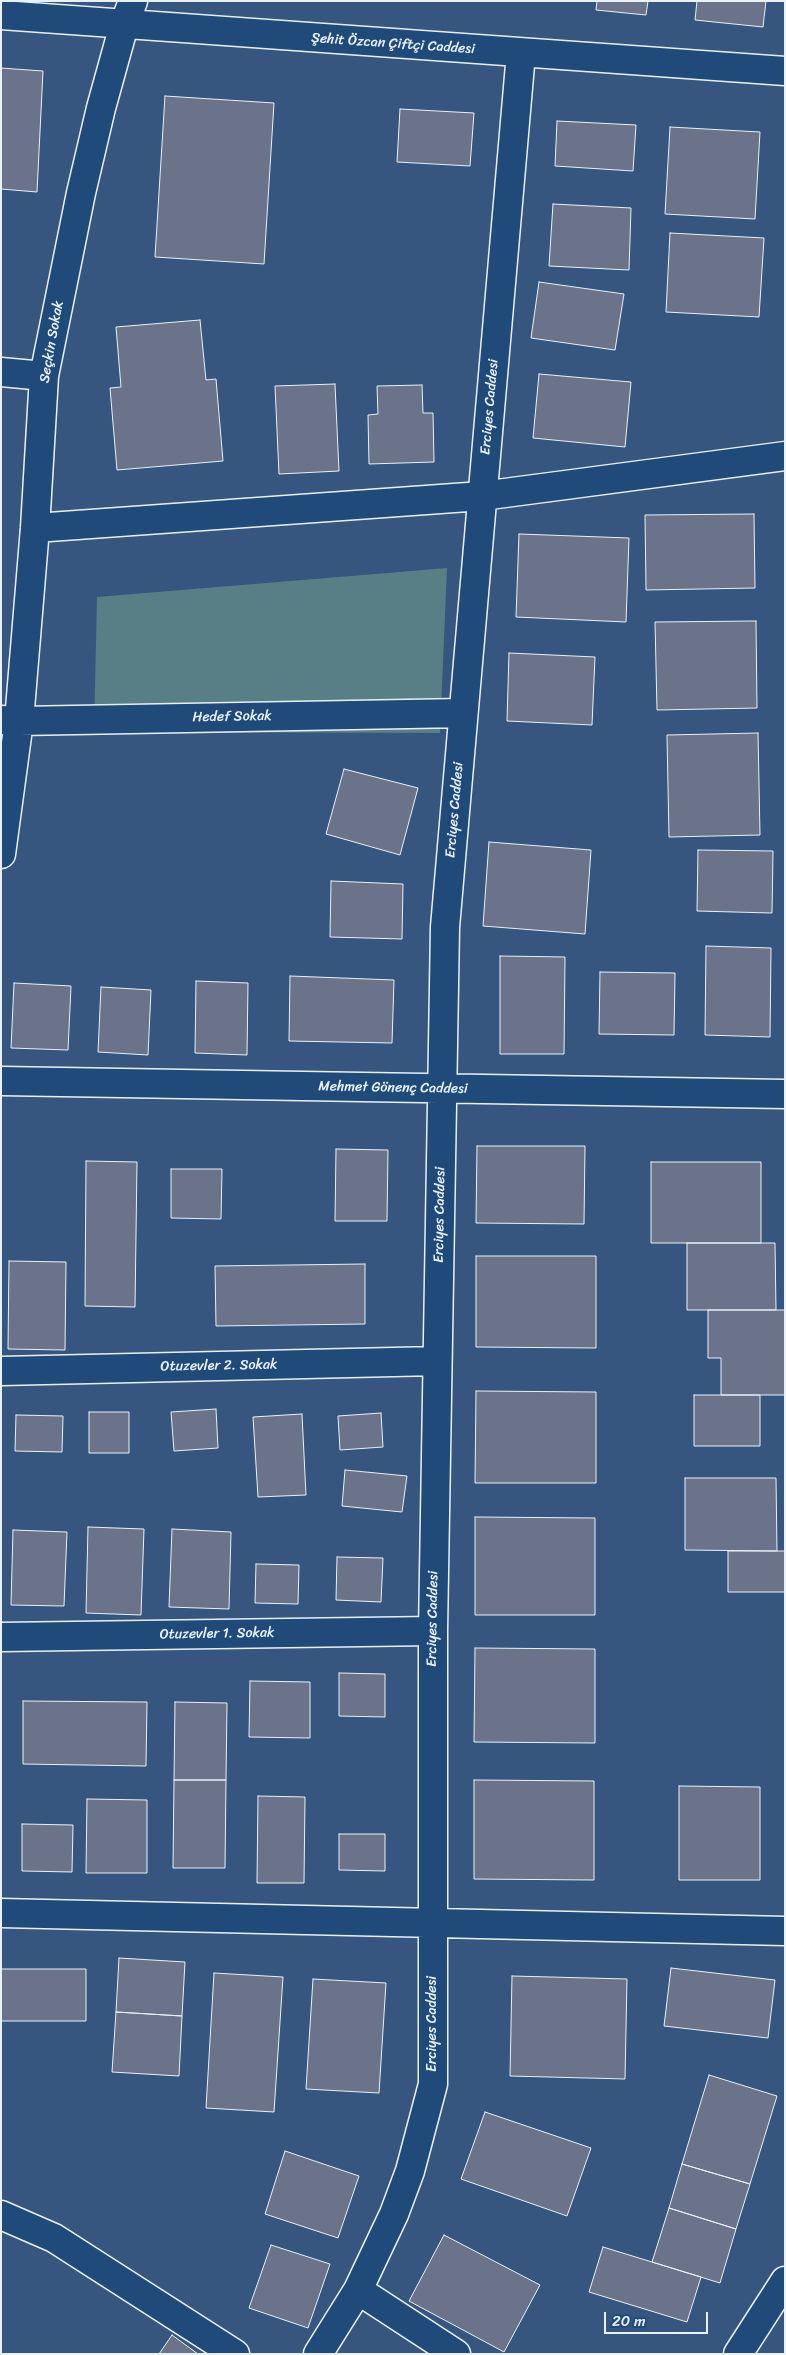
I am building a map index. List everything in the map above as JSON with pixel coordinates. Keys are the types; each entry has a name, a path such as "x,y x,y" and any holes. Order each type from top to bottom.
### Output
{"street":[{"name":"Şehit Özcan Çiftçi Caddesi","path":"1,15 128,13 520,53 785,72"},
{"name":"Seçkin Sokak","path":"1,854 10,720 36,528 44,376 83,183 128,13"},
{"name":"Erciyes Caddesi","path":"318,2354 358,2290 377,2253 410,2171 432,2084 433,1631 445,927 520,53"},
{"path":"1,372 44,376"},
{"path":"36,528 482,496 785,456"},
{"name":"Hedef Sokak","path":"10,720 463,713"},
{"name":"Mehmet Gönenç Caddesi","path":"1,1081 785,1094"},
{"name":"Otuzevler 2. Sokak","path":"1,1371 437,1361"},
{"name":"Otuzevler 1. Sokak","path":"1,1637 433,1631"},
{"path":"1,1913 785,1931"},
{"path":"1,2215 54,2238 235,2354"},
{"path":"738,2354 785,2281"},
{"path":"358,2290 456,2354"}],"green space":[{"path":"447,568 440,733 94,732 97,597"}],"building":[{"path":"597,1 648,1 646,15 596,10"},
{"path":"697,1 766,1 763,27 695,20"},
{"path":"1,68 43,71 37,192 1,189"},
{"path":"165,96 274,103 264,264 155,257"},
{"path":"400,109 474,113 470,166 397,162"},
{"path":"557,121 636,125 633,171 555,166"},
{"path":"670,127 760,132 755,219 665,214"},
{"path":"553,204 631,208 629,270 549,266"},
{"path":"670,233 764,238 759,317 666,312"},
{"path":"539,282 624,294 615,350 531,338"},
{"path":"200,320 206,380 216,379 223,461 117,470 110,388 121,387 116,327"},
{"path":"539,374 631,382 625,447 533,438"},
{"path":"335,384 339,471 279,474 275,386"},
{"path":"422,385 423,413 433,413 434,462 369,464 368,415 378,414 377,386"},
{"path":"754,514 755,588 646,590 645,515"},
{"path":"519,534 629,538 626,622 516,617"},
{"path":"756,621 757,708 657,710 655,622"},
{"path":"509,653 595,657 592,725 507,721"},
{"path":"758,733 760,835 669,837 667,735"},
{"path":"344,769 418,788 400,855 326,834"},
{"path":"489,842 591,850 585,934 483,926"},
{"path":"698,850 773,851 772,913 697,911"},
{"path":"331,881 403,884 402,939 330,937"},
{"path":"706,946 771,948 770,1037 705,1035"},
{"path":"500,956 565,957 564,1054 500,1054"},
{"path":"600,972 675,973 674,1035 599,1034"},
{"path":"290,976 394,980 392,1043 289,1041"},
{"path":"196,981 248,983 247,1055 195,1053"},
{"path":"14,983 71,986 68,1050 11,1048"},
{"path":"101,987 151,990 148,1055 98,1052"},
{"path":"477,1146 585,1146 584,1224 476,1223"},
{"path":"336,1149 388,1150 387,1221 335,1221"},
{"path":"86,1161 137,1162 135,1307 85,1306"},
{"path":"651,1162 761,1162 761,1243 651,1243"},
{"path":"171,1169 222,1169 221,1219 171,1218"},
{"path":"687,1243 775,1243 776,1310 687,1310"},
{"path":"476,1256 596,1256 596,1348 476,1347"},
{"path":"9,1261 66,1262 65,1350 8,1349"},
{"path":"365,1264 365,1324 216,1326 215,1266"},
{"path":"708,1310 785,1310 785,1395 721,1395 721,1358 708,1358"},
{"path":"476,1391 596,1392 596,1483 475,1483"},
{"path":"694,1395 760,1395 760,1446 694,1446"},
{"path":"216,1409 218,1448 174,1451 171,1412"},
{"path":"89,1412 129,1412 129,1453 89,1453"},
{"path":"381,1413 383,1447 340,1450 338,1416"},
{"path":"302,1414 306,1495 258,1497 253,1417"},
{"path":"16,1415 63,1416 62,1452 15,1451"},
{"path":"345,1470 407,1476 402,1512 342,1506"},
{"path":"685,1478 776,1478 777,1551 685,1550"},
{"path":"475,1517 595,1518 595,1615 475,1615"},
{"path":"88,1527 144,1529 141,1615 86,1613"},
{"path":"172,1529 231,1532 229,1609 169,1607"},
{"path":"13,1530 67,1532 64,1606 11,1605"},
{"path":"728,1551 785,1551 785,1592 728,1592"},
{"path":"337,1557 383,1558 381,1602 336,1600"},
{"path":"256,1564 299,1565 298,1604 255,1603"},
{"path":"475,1648 595,1649 595,1743 474,1742"},
{"path":"339,1673 385,1674 385,1717 339,1716"},
{"path":"250,1681 310,1682 310,1738 249,1737"},
{"path":"23,1701 147,1702 146,1766 23,1764"},
{"path":"175,1702 227,1703 226,1780 174,1780"},
{"path":"174,1780 226,1780 225,1868 173,1868"},
{"path":"474,1780 594,1781 594,1880 474,1879"},
{"path":"679,1786 760,1787 760,1880 679,1880"},
{"path":"258,1796 305,1797 304,1883 257,1883"},
{"path":"87,1799 147,1800 147,1873 86,1873"},
{"path":"22,1824 73,1825 72,1872 22,1871"},
{"path":"339,1834 385,1834 385,1871 339,1870"},
{"path":"119,1958 185,1962 182,2016 116,2012"},
{"path":"671,1968 775,1980 768,2038 664,2026"},
{"path":"1,1969 86,1969 86,2021 1,2021"},
{"path":"214,1973 283,1977 274,2112 206,2108"},
{"path":"512,1976 627,1979 625,2079 510,2076"},
{"path":"313,1979 386,1983 379,2093 306,2089"},
{"path":"116,2012 182,2016 179,2076 112,2072"},
{"path":"709,2075 777,2096 750,2184 682,2164"},
{"path":"485,2112 591,2148 567,2216 461,2179"},
{"path":"285,2151 359,2176 338,2238 265,2214"},
{"path":"682,2164 750,2184 736,2229 669,2208"},
{"path":"669,2208 736,2229 720,2283 652,2262"},
{"path":"444,2235 540,2285 504,2352 409,2301"},
{"path":"271,2245 330,2264 308,2328 249,2308"},
{"path":"603,2247 701,2277 687,2322 589,2292"},
{"path":"172,2335 198,2354 159,2354"}]}
